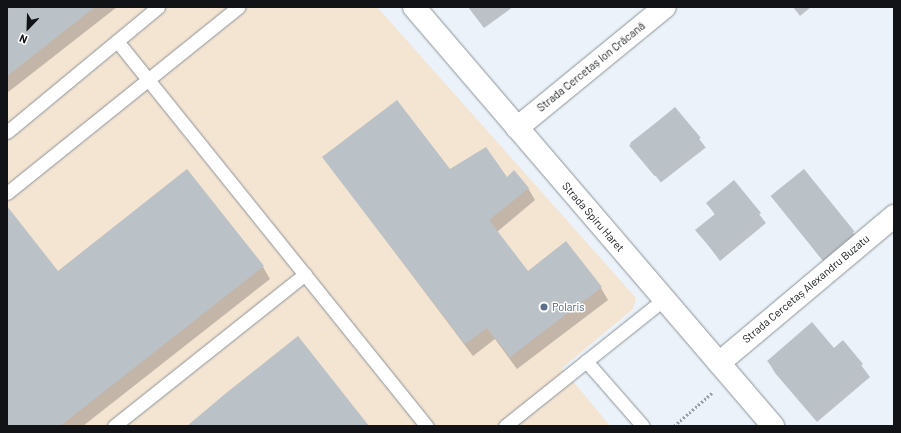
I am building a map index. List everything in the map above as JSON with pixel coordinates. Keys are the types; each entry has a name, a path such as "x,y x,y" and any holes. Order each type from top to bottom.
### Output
{"street":[{"name":"Strada Spiru Haret","path":"414,7 773,426"},
{"name":"Strada Cercetaș Ion Crăcană","path":"517,128 665,7"},
{"name":"Strada Cercetaș Alexandru Buzatu","path":"725,370 894,216"}],"lane":[{"path":"7,132 158,7"},
{"path":"7,193 238,7"},
{"path":"117,41 427,426"},
{"path":"114,426 305,274"},
{"path":"506,426 664,298"},
{"path":"586,361 643,426"}],"path":[{"path":"674,426 725,370"}],"shaded area":[{"path":"7,7 377,7 636,298 633,309 562,368 610,426 7,426"}],"building":[{"path":"7,7 95,7 7,76"},
{"path":"397,100 450,169 486,147 507,177 514,170 529,188 489,220 528,271 566,241 602,287 510,357 487,328 465,344 322,157"},
{"path":"675,107 701,138 655,176 629,146"},
{"path":"187,169 264,266 60,426 7,426 7,206 58,271"},
{"path":"804,169 854,231 821,258 771,196"},
{"path":"734,180 761,213 714,252 695,230 715,214 706,203"},
{"path":"812,322 834,348 843,340 863,364 810,410 767,361"},
{"path":"298,336 369,426 187,426 225,394"}],"place":[{"name":"Polaris","path":"544,307"}]}
